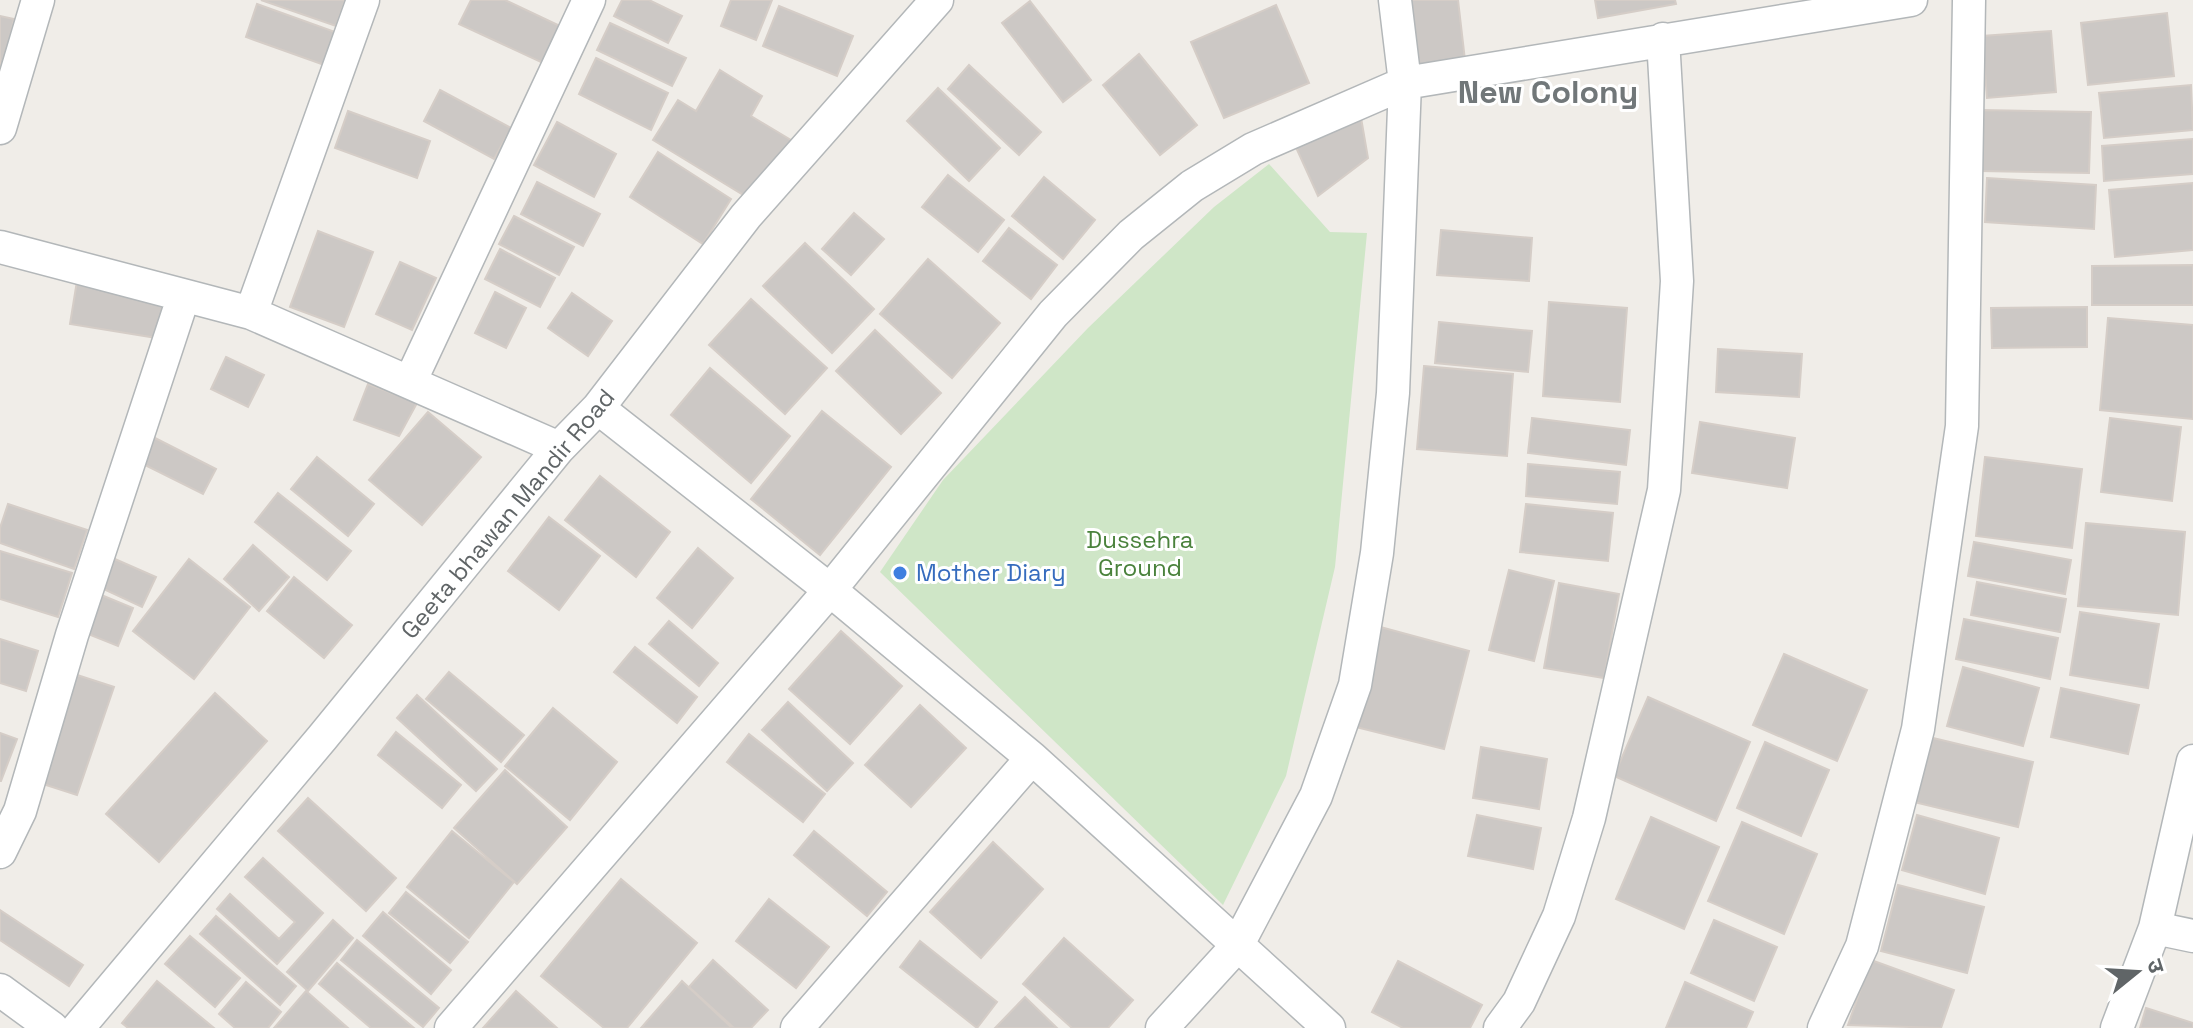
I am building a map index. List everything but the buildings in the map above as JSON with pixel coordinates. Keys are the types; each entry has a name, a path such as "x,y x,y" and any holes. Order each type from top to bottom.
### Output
{"street":[{"path":"0,128 38,0"},
{"path":"251,313 363,0"},
{"path":"410,382 589,0"},
{"name":"Geeta bhawan Mandir Road","path":"78,1028 322,738 559,448 598,408 746,216 937,0"},
{"path":"1162,1028 1237,946 1316,796 1355,685 1377,553 1393,393 1405,83 1395,0"},
{"path":"451,1028 830,590 1053,314 1131,235 1192,186 1253,149 1405,83 1911,0"},
{"path":"1824,1028 1862,946 1918,729 1962,426 1969,0"},
{"path":"1500,1028 1519,1002 1559,916 1589,818 1664,490 1677,281 1663,39"},
{"path":"0,247 183,298 251,313 559,448"},
{"path":"0,852 10,808 72,635 183,298"},
{"path":"598,408 830,590 1032,758 1329,1028"},
{"path":"797,1028 1032,758"},
{"path":"2117,1028 2155,928 2193,761"},
{"path":"2155,928 2193,936"},
{"path":"0,990 52,1028"}],"green space":[{"name":"Dussehra Ground","path":"1269,164 1330,232 1367,233 1335,567 1286,776 1223,905 880,572 943,480 1088,328 1214,207"}],"place":[{"name":"Mother Diary","path":"900,573"}],"district":[{"name":"New Colony","path":"1548,92"}]}
